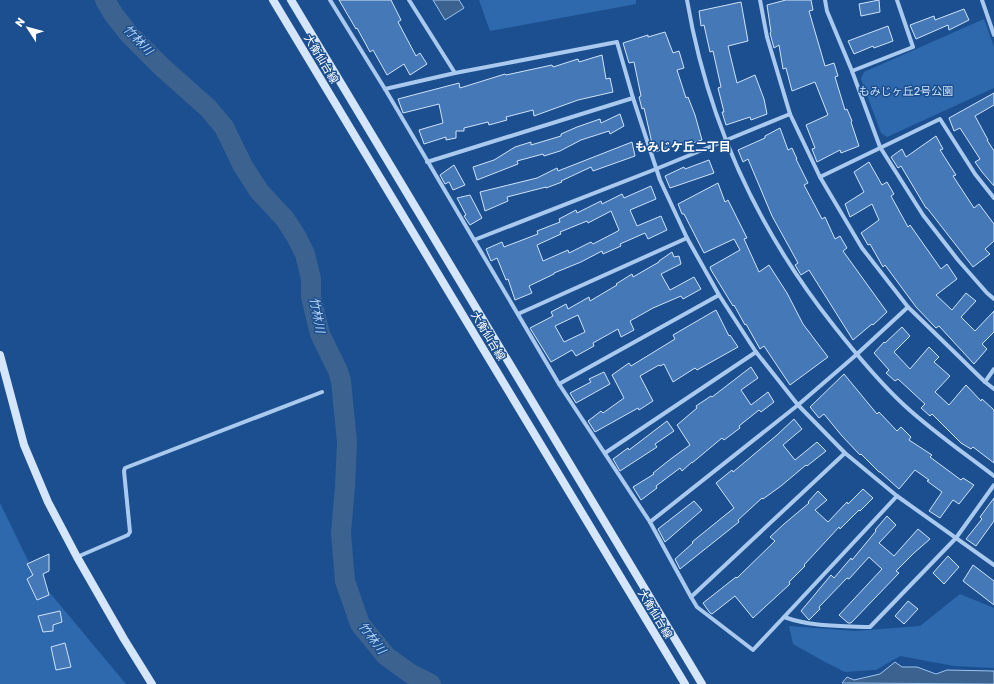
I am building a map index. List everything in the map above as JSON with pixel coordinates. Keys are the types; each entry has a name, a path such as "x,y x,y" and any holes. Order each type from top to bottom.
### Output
{"main road":[{"name":"大衡仙台線","path":"273,0 685,684"},
{"name":"大衡仙台線","path":"291,0 702,684"},
{"path":"0,355 24,445 48,502 77,557 124,639 152,684"}],"street":[{"path":"330,0 385,89 559,384 650,522 697,607 753,650 896,496"},
{"path":"409,0 455,73"},
{"path":"687,0 692,27 707,85 725,141 745,187 764,223 813,299 856,355 905,406 994,476"},
{"path":"760,0 767,37 790,114 820,177 862,248 908,307 994,389"},
{"path":"825,0 827,11 852,71 880,147 923,215 958,260 994,299"},
{"path":"852,71 913,47 897,0"},
{"path":"982,0 994,35"},
{"path":"385,89 455,73 617,42 656,169 687,238 719,295 756,352 798,404 845,453 896,496 994,565"},
{"path":"427,162 633,98"},
{"path":"474,240 656,169 790,114"},
{"path":"820,177 940,119 975,174 994,198"},
{"path":"518,314 687,238"},
{"path":"559,384 719,295"},
{"path":"650,522 798,404 856,355 908,307"},
{"path":"605,453 756,352"},
{"path":"985,382 994,369"},
{"path":"77,557 128,535 130,532 124,471 125,468 322,392"},
{"path":"691,597 845,453"},
{"path":"784,617 795,621 831,626 870,627 956,538 994,485"}],"green space":[{"path":"479,0 636,0 636,4 490,31"},
{"name":"もみじヶ丘2号公園","path":"984,19 994,47 994,88 887,137 881,133 861,79 864,72"},
{"path":"0,503 35,575 126,684 0,684"},
{"path":"960,594 994,608 994,668 954,666 900,656 876,670 845,672 793,644 789,626 855,631 920,626"}],"shaded area":[{"path":"433,0 459,0 464,8 445,20"},
{"path":"895,662 902,667 917,667 936,674 947,670 994,671 994,684 842,683 847,677 854,680 880,674"}],"building":[{"path":"339,0 391,0 401,20 398,22 416,56 420,53 427,64 410,75 404,64 387,75 373,50 370,52"},
{"path":"786,0 811,0 813,10 809,11 825,66 834,63 838,76 835,77 845,110 847,109 852,121 851,122 859,146 841,153 840,150 817,162 812,149 815,148 806,125 828,115 815,82 792,91 786,68 783,69 779,45 774,48 770,33 767,5"},
{"path":"879,0 880,12 861,16 859,4"},
{"path":"741,2 748,41 728,46 737,83 755,75 764,99 767,114 751,120 750,117 726,125 722,112 724,112 718,88 721,87 713,51 710,52 704,25 701,26 699,11"},
{"path":"964,9 969,20 949,30 948,25 916,39 910,25 934,16 935,20"},
{"path":"888,26 893,41 874,48 873,46 854,54 848,41"},
{"path":"665,32 673,53 679,51 684,68 677,70 686,98 688,97 695,115 702,140 684,146 684,144 654,152 644,108 642,109 639,97 641,96 634,62 629,63 623,43 648,35 648,37"},
{"path":"602,55 606,79 610,78 613,92 578,100 534,116 533,110 506,117 507,120 489,125 488,122 464,128 464,131 456,131 456,138 446,140 446,137 424,144 419,130 443,123 439,104 403,113 398,99 459,83 460,88 505,74 552,65 553,67 578,59 579,62"},
{"path":"994,93 994,105 975,116 994,151 994,186 975,162 980,159 960,128 954,131 949,118"},
{"path":"620,114 624,126 610,134 609,131 581,140 560,151 544,156 543,154 517,161 518,164 477,180 473,167 494,160 515,147 531,142 531,145 561,136 561,134 577,127 600,119 601,123"},
{"path":"780,128 788,150 792,148 808,183 804,185 822,219 825,217 835,239 840,236 847,248 843,251 887,312 853,340 809,270 801,275 795,265 798,263 772,216 748,159 743,162 738,150 765,138 765,136"},
{"path":"936,136 943,149 940,150 956,175 953,176 974,208 979,204 994,224 994,241 985,249 990,254 973,267 926,208 901,166 898,168 891,157 902,149 906,157"},
{"path":"632,142 635,156 593,171 591,167 561,181 562,182 546,188 507,197 508,201 485,211 480,192 537,178 557,168 558,171"},
{"path":"709,160 714,173 670,188 665,176 684,167 685,169"},
{"path":"869,162 882,185 887,182 894,194 891,196 908,227 910,225 941,269 947,264 957,279 936,295 952,310 966,293 976,301 961,317 975,331 994,311 994,332 982,344 987,349 974,364 939,326 936,328 916,307 885,265 883,267 870,244 868,245 861,233 879,220 872,204 850,217 845,204 864,192 854,172"},
{"path":"454,165 465,185 453,190 449,182 445,184 440,175"},
{"path":"718,183 725,202 728,200 747,238 744,239 759,272 769,265 787,293 803,324 828,357 790,385 764,346 760,349 746,324 745,325 711,270 710,267 740,250 734,239 704,253 678,204"},
{"path":"651,186 656,199 630,210 637,226 661,216 667,230 648,239 645,233 620,244 621,246 603,254 602,251 581,262 554,273 529,286 532,293 515,300 508,279 506,280 497,258 491,261 486,249 502,242 504,247 538,234 537,231 560,222 559,219 576,210 577,213 601,201 602,204 622,194 624,198","holes":["611,211 619,230 593,244 591,242 569,253 568,250 543,261 537,245 561,234 560,232 587,221 588,223"]},
{"path":"470,195 482,218 470,225 464,216 466,215 457,198"},
{"path":"672,252 674,257 679,256 681,264 661,274 670,290 694,277 701,289 683,299 681,296 653,308 630,321 634,330 621,337 618,329 593,343 594,346 576,356 572,350 551,362 530,328 553,316 551,312 566,304 568,309 589,297 590,301 632,274 633,277","holes":["578,315 585,332 564,342 555,326"]},
{"path":"716,310 729,336 730,335 738,347 697,370 695,368 673,382 664,364 659,365 640,376 653,401 639,410 638,408 595,432 588,421 601,411 603,413 624,398 612,375 629,363 631,366 675,339 673,335"},
{"path":"902,327 910,336 894,352 910,369 929,347 939,357 934,362 950,376 935,392 949,405 966,385 981,401 982,399 994,410 994,463 973,447 971,449 961,443 932,414 930,416 921,408 925,404 898,379 895,381 886,373 889,370 874,353 884,342 885,343"},
{"path":"751,367 758,378 741,390 751,405 768,392 774,402 761,412 759,410 739,426 740,428 724,440 722,438 682,471 680,468 656,486 657,488 641,500 633,487 654,474 653,473 690,445 677,425 697,408 696,406 711,396 712,397"},
{"path":"604,372 610,384 576,403 570,393 591,382 589,379"},
{"path":"844,374 877,414 879,412 897,431 901,427 911,437 909,440 932,455 930,457 961,480 963,478 974,485 959,504 953,500 940,518 929,511 942,492 927,481 929,480 915,470 899,489 861,454 860,455 824,414 819,418 810,407"},
{"path":"794,419 802,429 783,445 795,460 817,442 826,451 807,466 806,465 781,486 763,499 762,498 738,520 739,522 680,569 675,559 693,543 692,542 734,508 716,483 732,470 733,472"},
{"path":"667,421 674,431 655,444 657,447 620,471 613,459 628,448 629,450"},
{"path":"863,489 873,498 840,529 839,527 789,582 790,584 753,618 735,596 712,614 710,613 703,603 736,577 737,578 775,541 770,537 809,503 808,502 818,491 827,500 815,510 828,522 847,502 848,504"},
{"path":"994,498 994,521 976,546 966,539 982,519 980,517"},
{"path":"694,501 702,510 665,542 658,529"},
{"path":"887,516 896,525 879,543 894,556 918,529 930,539 896,571 899,573 851,623 848,623 839,615 882,569 869,557 849,579 847,578 819,607 820,609 809,620 801,611 831,575 834,578 851,558 852,560"},
{"path":"49,554 49,571 43,574 49,595 37,600 27,579 33,575 27,564"},
{"path":"948,556 959,567 944,584 933,573"},
{"path":"973,565 994,581 994,605 963,581"},
{"path":"908,601 918,609 904,624 895,616"},
{"path":"60,611 62,622 53,625 53,631 43,632 38,616"},
{"path":"65,643 71,667 56,670 51,647"}],"waterway":[{"name":"竹林川","path":"105,0 114,15 129,34 163,68 208,108 224,127 243,166 259,191 285,219 305,254 311,279 311,297 320,334 338,371 341,381 347,442 341,533 345,581 360,624 386,656 411,674 431,684"}],"district":[{"name":"もみじケ丘二丁目","path":"683,147"}]}
